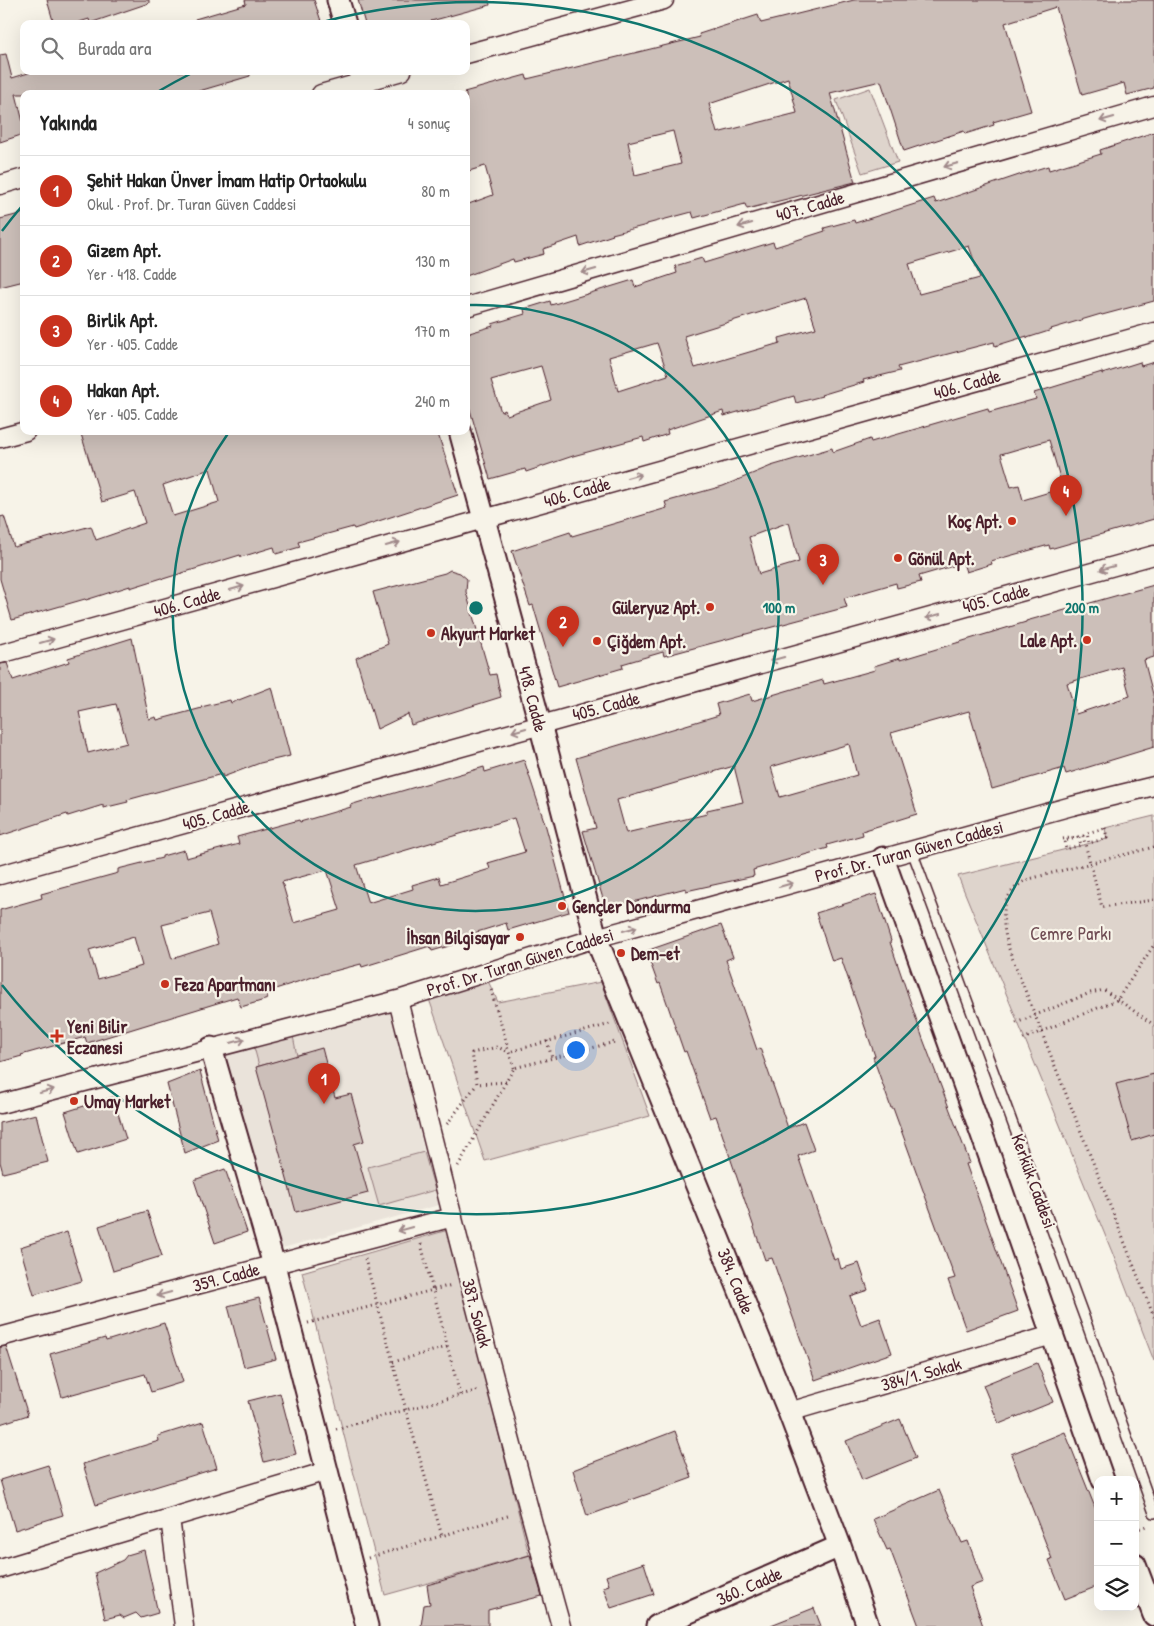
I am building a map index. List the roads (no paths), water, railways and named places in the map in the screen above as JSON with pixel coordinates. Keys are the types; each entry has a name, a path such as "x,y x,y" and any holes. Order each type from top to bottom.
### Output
{"street":[{"path":"338,0 344,20"},
{"path":"470,53 664,0"},
{"path":"335,90 387,75"},
{"name":"407. Cadde","path":"470,306 1154,106"},
{"path":"0,185 20,179"},
{"name":"406. Cadde","path":"0,654 1154,332"},
{"path":"0,438 20,433"},
{"name":"418. Cadde","path":"461,435 596,938"},
{"name":"405. Cadde","path":"0,875 1154,555"},
{"name":"Prof. Dr. Turan Güven Caddesi","path":"0,1104 398,1000 596,938 1072,806 1154,786"},
{"name":"Kerkük Caddesi","path":"883,858 1103,1476"},
{"name":"384. Cadde","path":"596,938 789,1412 868,1626"},
{"name":"387. Sokak","path":"398,1000 496,1386 561,1626"},
{"path":"211,1048 291,1327 367,1626"},
{"name":"359. Cadde","path":"0,1337 452,1217"},
{"name":"384/1. Sokak","path":"789,1412 1052,1335"},
{"path":"0,1569 328,1471"},
{"path":"170,1518 184,1626"},
{"name":"360. Cadde","path":"657,1626 840,1546"},
{"path":"1135,1566 1154,1616"}],"lane":[{"name":"Kerkük Caddesi","path":"912,851 1086,1322 1154,1513"}],"place":[{"name":"Hakan Apt.","path":"1066,516"},
{"name":"Koç Apt.","path":"1012,521"},
{"name":"Gönül Apt.","path":"898,558"},
{"name":"Birlik Apt.","path":"823,585"},
{"name":"Güleryuz Apt.","path":"710,607"},
{"name":"Akyurt Market","path":"431,633"},
{"name":"Lale Apt.","path":"1087,640"},
{"name":"Çiğdem Apt.","path":"597,641"},
{"name":"Gizem Apt.","path":"563,647"},
{"name":"Gençler Dondurma","path":"562,906"},
{"name":"İhsan Bilgisayar","path":"520,937"},
{"name":"Dem-et","path":"621,953"},
{"name":"Feza Apartmanı","path":"165,984"},
{"name":"Yeni Bilir Eczanesi","path":"57,1036"},
{"name":"Umay Market","path":"74,1101"},
{"name":"Şehit Hakan Ünver İmam Hatip Ortaokulu","path":"324,1104"}],"park label":[{"name":"Cemre Parkı","path":"1071,933"}]}
